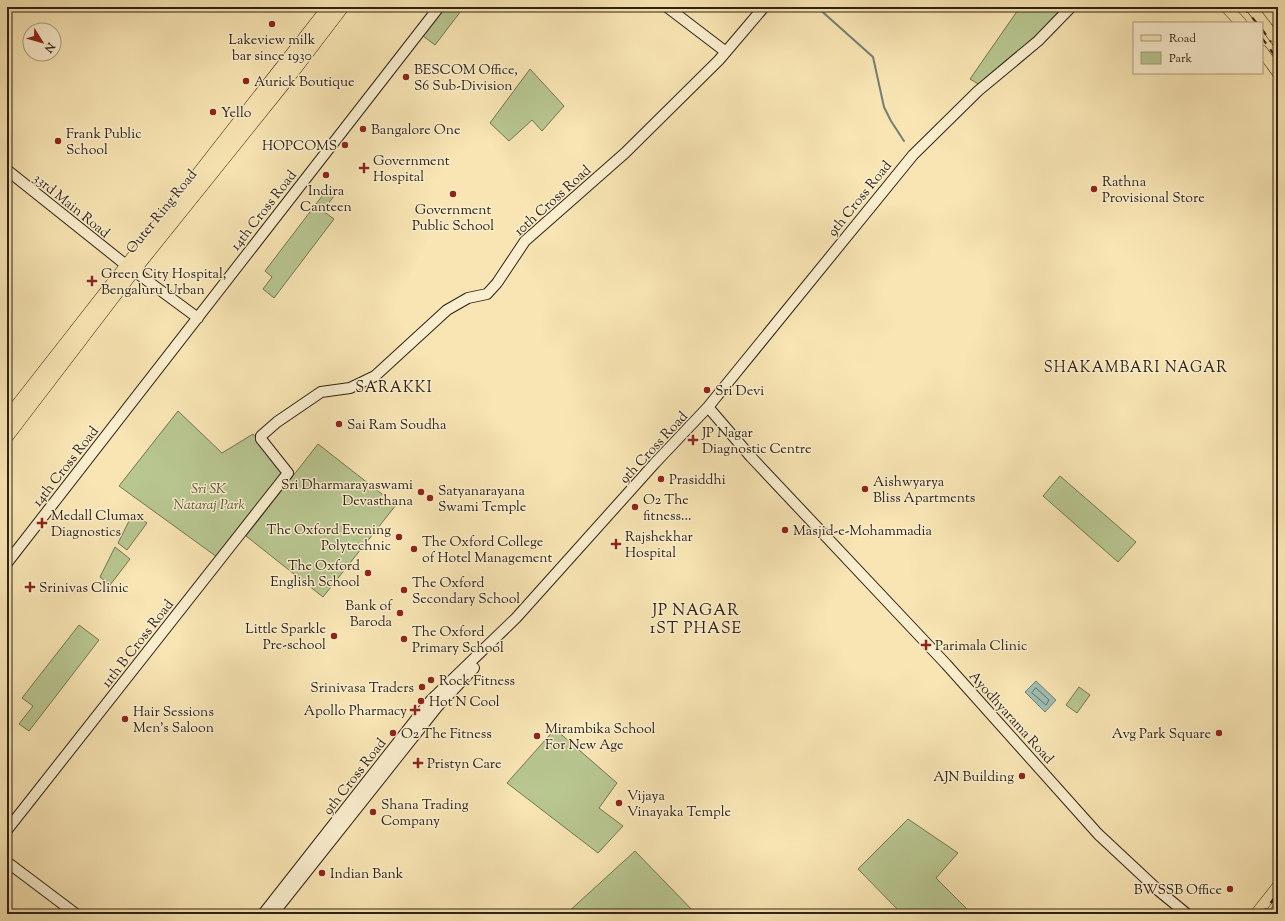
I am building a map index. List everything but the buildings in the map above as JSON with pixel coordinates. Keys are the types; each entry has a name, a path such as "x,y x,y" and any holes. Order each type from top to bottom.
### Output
{"highway":[{"name":"Outer Ring Road","path":"7,436 130,268 329,7"},
{"name":"Outer Ring Road","path":"7,419 284,83 342,7"}],"main road":[{"path":"1226,7 1240,22"},
{"path":"1251,7 1263,22"},
{"path":"1263,23 1278,42"},
{"path":"1263,52 1278,73"},
{"path":"1256,914 1278,886"},
{"path":"1274,914 1278,909"}],"street":[{"name":"14th Cross Road","path":"7,563 439,7"},
{"path":"667,7 726,52"},
{"name":"10th Cross Road","path":"288,473 261,440 261,436 281,419 321,392 350,388 375,376 447,310 468,298 487,294 497,283 525,241 625,153 726,52 764,7"},
{"name":"9th Cross Road","path":"263,914 431,700 516,618 655,463 710,409 913,155 978,92 1038,41 1071,7"},
{"name":"9th Cross Road","path":"272,914 438,706 523,618 710,409 919,156 961,115 1043,46 1071,18 1079,7"},
{"name":"33rd Main Road","path":"7,170 130,268 198,318"},
{"name":"Ayodhyarama Road","path":"710,409 751,457 946,664 1098,834 1159,891 1187,914"},
{"name":"11th B Cross Road","path":"7,830 288,473"},
{"path":"7,862 76,914"}],"green space":[{"path":"445,7 464,7 435,45 423,36"},
{"path":"1020,7 1050,7 1060,14 980,85 970,79"},
{"path":"530,69 564,106 542,131 532,120 509,141 490,123"},
{"path":"329,187 336,193 323,211 334,219 274,298 263,289 272,277 265,271"},
{"name":"Sri SK Nataraj Park","path":"178,411 222,453 253,434 286,472 217,557 119,486"},
{"path":"318,444 396,505 323,597 246,536"},
{"path":"1060,476 1136,542 1118,562 1043,496"},
{"path":"133,513 147,523 127,550 118,543"},
{"path":"115,547 130,559 110,585 100,577"},
{"path":"79,625 99,640 29,731 19,724 33,706 22,698"},
{"path":"1079,687 1090,695 1077,713 1066,705"},
{"path":"555,729 617,783 599,808 623,826 598,853 507,783"},
{"path":"908,819 958,853 936,878 972,914 902,914 858,869"},
{"path":"635,851 696,914 566,914"}],"water":[{"path":"1036,681 1056,700 1045,712 1025,692"}],"waterway":[{"path":"817,7 873,57 884,107 904,141"}],"railway":[{"path":"1243,7 1256,22"},
{"path":"1263,30 1271,42"},
{"path":"1263,39 1278,60"},
{"path":"1262,914 1278,893"}],"place":[{"name":"Lakeview milk bar since 1930","path":"272,24"},
{"name":"BESCOM Office, S6 Sub-Division","path":"406,77"},
{"name":"Aurick Boutique","path":"246,81"},
{"name":"Yello","path":"213,112"},
{"name":"Bangalore One","path":"363,129"},
{"name":"Frank Public School","path":"58,141"},
{"name":"HOPCOMS","path":"345,145"},
{"name":"Government Hospital","path":"364,168"},
{"name":"Indira Canteen","path":"326,175"},
{"name":"Rathna Provisional Store","path":"1094,189"},
{"name":"Government Public School","path":"453,194"},
{"name":"Green City Hospital, Bengaluru Urban","path":"92,281"},
{"name":"Sri Devi","path":"707,390"},
{"name":"Sai Ram Soudha","path":"339,424"},
{"name":"JP Nagar Diagnostic Centre","path":"693,440"},
{"name":"Prasiddhi","path":"661,479"},
{"name":"Aishwyarya Bliss Apartments","path":"865,489"},
{"name":"Sri Dharmarayaswami Devasthana","path":"421,492"},
{"name":"Satyanarayana Swami Temple","path":"430,498"},
{"name":"O2 The fitness...","path":"635,507"},
{"name":"Medall Clumax Diagnostics","path":"42,523"},
{"name":"Masjid-e-Mohammadia","path":"785,530"},
{"name":"The Oxford Evening Polytechnic","path":"399,537"},
{"name":"Rajshekhar Hospital","path":"616,544"},
{"name":"The Oxford College of Hotel Management","path":"414,549"},
{"name":"The Oxford English School","path":"368,573"},
{"name":"Srinivas Clinic","path":"30,587"},
{"name":"The Oxford Secondary School","path":"404,590"},
{"name":"Bank of Baroda","path":"400,613"},
{"name":"Little Sparkle Pre-school","path":"334,636"},
{"name":"The Oxford Primary School","path":"404,639"},
{"name":"Parimala Clinic","path":"926,645"},
{"name":"Rock Fitness","path":"431,680"},
{"name":"Srinivasa Traders","path":"422,687"},
{"name":"Hot N Cool","path":"421,701"},
{"name":"Apollo Pharmacy","path":"415,710"},
{"name":"Hair Sessions Men's Saloon","path":"125,719"},
{"name":"O2 The Fitness","path":"393,733"},
{"name":"Avg Park Square","path":"1219,733"},
{"name":"Mirambika School For New Age","path":"537,736"},
{"name":"Pristyn Care","path":"418,763"},
{"name":"AJN Building","path":"1022,776"},
{"name":"Vijaya Vinayaka Temple","path":"619,803"},
{"name":"Shana Trading Company","path":"373,812"},
{"name":"Indian Bank","path":"322,873"},
{"name":"BWSSB Office","path":"1230,889"}],"district":[{"name":"SHAKAMBARI NAGAR","path":"1136,367"},
{"name":"SARAKKI","path":"394,387"},
{"name":"JP NAGAR 1ST PHASE","path":"696,618"}]}
